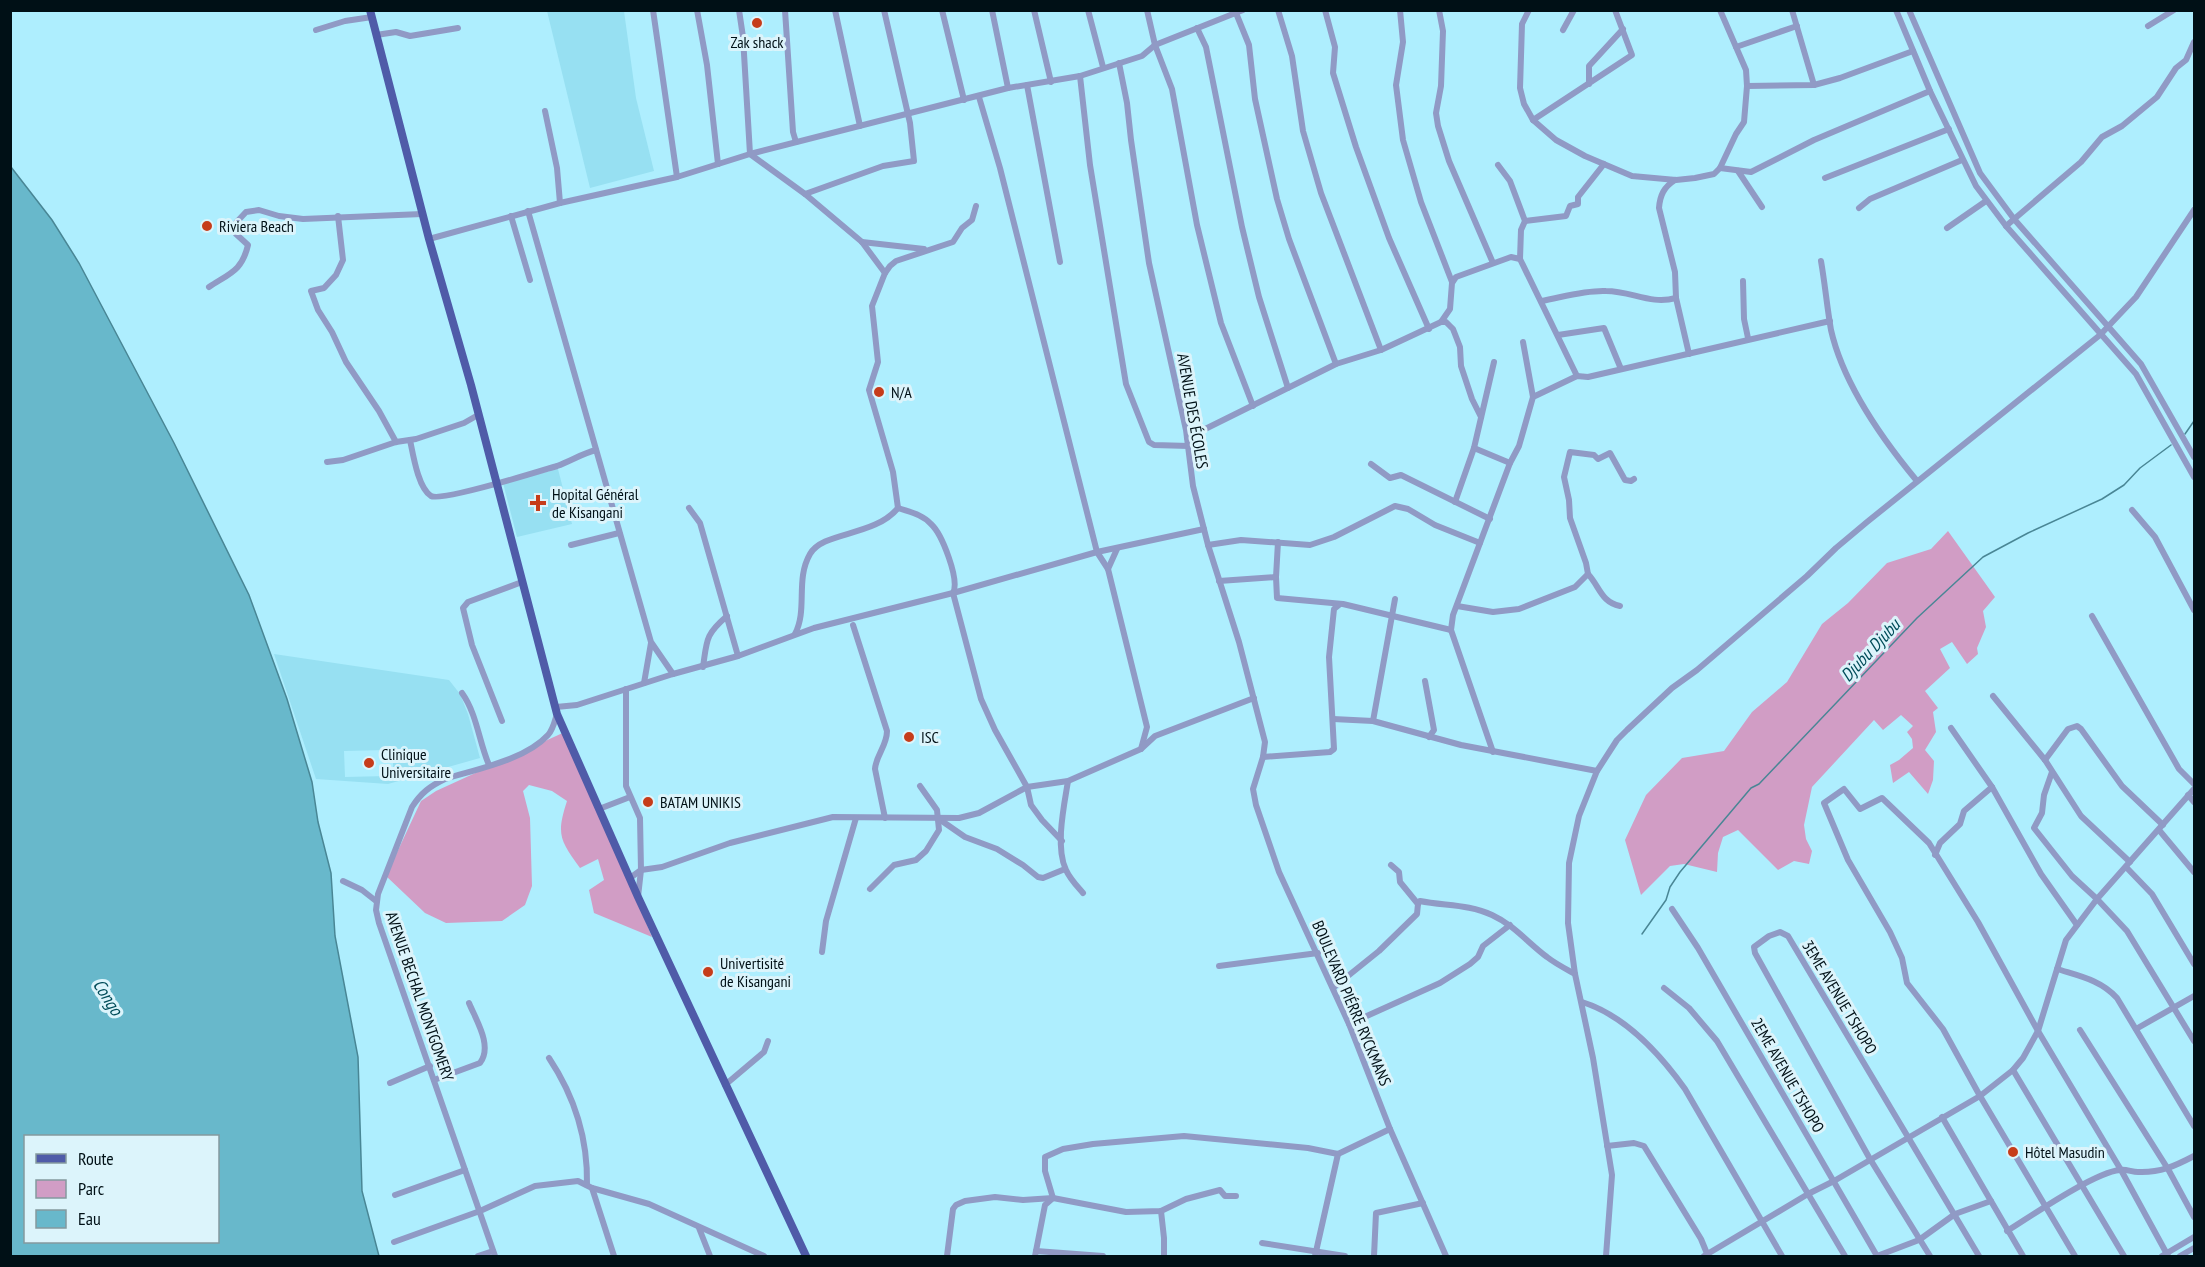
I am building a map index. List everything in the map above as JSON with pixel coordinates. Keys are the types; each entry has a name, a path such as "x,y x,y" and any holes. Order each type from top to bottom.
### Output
{"main road":[{"path":"371,14 422,214 565,733 638,897 806,1257"}],"street":[{"path":"653,10 678,177"},
{"path":"697,10 707,65 718,164"},
{"path":"739,10 743,37 750,154"},
{"path":"785,10 793,132 796,142"},
{"path":"835,10 860,126"},
{"path":"805,194 884,166 914,161 907,114 884,10"},
{"path":"942,10 964,100"},
{"path":"992,10 1008,88"},
{"path":"1034,10 1051,81"},
{"path":"1088,10 1103,67"},
{"path":"1147,10 1155,45 1172,89 1194,215 1221,323 1253,406"},
{"path":"429,239 560,202 678,177 750,154 1008,88 1080,76 1142,56 1155,45 1243,10"},
{"path":"1278,10 1292,56 1303,131 1321,193 1381,350"},
{"path":"1325,10 1335,47 1333,73 1356,147 1389,238 1429,329"},
{"path":"1400,10 1403,42 1396,85 1403,140 1421,202 1452,283"},
{"path":"1439,10 1443,31 1441,86 1436,113 1438,126 1449,161 1493,262"},
{"path":"1529,10 1522,24 1520,88 1524,104 1533,120 1556,140 1604,164 1639,177 1676,180 1714,174 1720,168 1744,122 1746,70 1720,10"},
{"path":"1563,30 1574,10"},
{"path":"1533,120 1632,55 1615,10"},
{"path":"1792,10 1814,85"},
{"path":"1896,10 1962,160 1986,201 2142,382 2194,477"},
{"path":"1909,10 1972,158 1992,192 2147,372 2194,457"},
{"path":"2148,26 2174,10"},
{"path":"316,30 371,14"},
{"path":"1236,14 1249,45 1259,117 1277,199 1289,239 1336,364"},
{"path":"1736,47 1797,26"},
{"path":"376,35 396,32 410,36 458,28"},
{"path":"1197,28 1206,47 1259,297 1288,388"},
{"path":"1589,84 1589,66 1623,29"},
{"path":"2006,226 2081,162 2102,137 2122,126 2157,97 2175,68 2186,60 2194,42"},
{"path":"1747,86 1814,85 1840,78 1913,51"},
{"name":"AVENUE DES ÉCOLES","path":"1119,63 1127,102 1149,263 1189,446 1190,472 1208,545 1254,698 1265,742 1263,758"},
{"path":"1080,76 1090,165 1126,384 1149,442 1189,446"},
{"path":"1027,84 1060,262"},
{"path":"1720,168 1751,172 1814,140 1930,91"},
{"path":"979,97 1000,168 1097,552 1108,569 1147,727 1155,736"},
{"path":"545,111 557,168 560,202"},
{"path":"1825,178 1949,129"},
{"path":"750,154 805,194 862,242 885,273"},
{"path":"1859,208 1870,200 1962,160"},
{"path":"1525,221 1566,216 1570,206 1578,204 1578,197 1604,164"},
{"path":"1498,165 1510,181 1525,221 1521,230 1520,259 1577,376"},
{"path":"1738,171 1762,207"},
{"path":"1676,180 1663,190 1659,198 1659,208 1675,272 1676,298 1689,354"},
{"path":"1947,228 1986,201"},
{"path":"795,634 802,619 801,579 811,552 822,543 881,523 897,508 893,472 869,390 878,362 872,306 885,273 896,261 953,242 962,228 972,220 976,206"},
{"path":"209,287 237,269 245,260 249,245 236,234 232,227 246,212 259,210 279,216 303,219 422,214"},
{"path":"1606,1257 1612,1175 1603,1111 1575,974 1568,923 1569,863 1579,816 1597,771 1617,740 1651,706 1697,670 1807,576 1836,548 2100,334 2136,297 2194,210"},
{"path":"528,211 651,642 673,674"},
{"path":"338,216 343,260 336,275 324,288 311,291 318,310 332,332 346,362 379,411 396,442"},
{"path":"511,216 530,280"},
{"path":"862,242 927,250"},
{"path":"1187,438 1336,364 1381,350 1429,329 1441,322 1450,309 1452,283 1455,277 1510,257 1520,259"},
{"path":"1821,261 1830,321 1841,359 1857,393 1887,444 1917,481"},
{"path":"1743,281 1744,319 1748,338"},
{"path":"1541,301 1583,292 1607,291 1663,302 1676,298"},
{"path":"1533,397 1577,376 1588,377 1748,338 1830,321"},
{"path":"1441,322 1449,325 1460,346 1461,366 1472,399 1481,417"},
{"path":"1558,335 1604,328 1621,369"},
{"path":"1493,752 1451,630 1456,606 1510,463 1519,446 1533,397 1523,342"},
{"path":"1455,502 1474,448 1494,362"},
{"path":"327,462 343,460 396,442 440,432 478,415"},
{"path":"410,440 419,476 425,489 438,498 556,466 596,450"},
{"path":"2176,445 2185,440"},
{"path":"1474,448 1510,463"},
{"path":"1620,606 1603,598 1597,583 1588,574 1570,518 1564,477 1570,452 1594,455 1598,459 1610,453 1625,480 1634,479"},
{"path":"1371,464 1390,478 1401,475 1490,519"},
{"path":"1208,545 1241,540 1310,545 1321,542 1395,506 1408,509 1435,525 1480,543"},
{"path":"689,508 700,523 738,656"},
{"path":"897,508 921,516 932,524 948,552 955,586 953,593 981,699 995,730 1027,787 1031,805 1062,841"},
{"path":"2132,510 2155,537 2194,610"},
{"path":"565,733 550,733 557,710 738,656 795,634 953,593 1097,552 1204,529"},
{"path":"571,545 620,532"},
{"path":"1278,542 1276,577 1279,599 1340,605 1451,630"},
{"path":"1108,569 1116,549"},
{"path":"1456,606 1493,612 1519,609 1575,586 1588,574"},
{"path":"1219,581 1276,577"},
{"path":"502,721 472,645 463,608 468,602 522,582"},
{"path":"1373,721 1395,599"},
{"path":"1263,758 1330,752 1334,749 1329,657 1334,609 1340,605"},
{"path":"703,667 707,637 713,628 727,616"},
{"path":"853,624 860,616"},
{"path":"1607,1146 1634,1143 1644,1146 1701,1239 1706,1256 1808,1194 1980,1096 2013,1070 2031,1046 2038,1031 2066,940 2097,898 2161,828 2194,787 2179,769 2092,616"},
{"path":"839,621 853,624"},
{"path":"853,624 887,731 887,740 875,761 885,818"},
{"path":"644,683 651,642"},
{"path":"1425,681 1434,730 1429,737"},
{"path":"626,688 626,786 640,818 641,870 638,897"},
{"path":"462,693 479,732 489,765"},
{"path":"1993,696 2044,760 2080,816 2128,864 2152,894 2194,964"},
{"path":"630,878 641,870 662,867 730,843 832,817 959,818 979,813 1027,787 1068,781 1141,749 1155,736 1254,698"},
{"path":"1333,719 1373,721 1493,752 1597,771"},
{"path":"2044,760 2068,729 2077,726 2122,786 2161,828 2194,872"},
{"path":"1141,749 1147,727"},
{"path":"1951,728 1992,787 2041,874 2077,925"},
{"name":"AVENUE BECHAL MONTGOMERY","path":"494,1254 379,923 376,901 412,807 419,796 434,784 524,753 550,733"},
{"name":"BOULEVARD PIÉRRE RYCKMANS","path":"1263,758 1254,782 1253,796 1279,872 1349,1024 1390,1129 1446,1257"},
{"path":"2052,772 2044,795 2042,813 2034,828 2072,876 2097,898 2127,931 2194,1041"},
{"path":"1068,781 1062,822 1062,861 1065,869 1083,893"},
{"path":"870,889 894,865 916,860 926,851 939,830 937,810 921,786"},
{"path":"1935,855 1940,843 1960,824 1964,812 1992,787"},
{"path":"2074,1257 1943,1029 1908,983 1902,958 1890,932 1848,860 1824,802 1844,789 1860,809 1882,798 1929,843 1978,922 2038,1031 2121,1170 2165,1256 2194,1237"},
{"path":"2188,795 2194,802"},
{"path":"599,809 630,797"},
{"path":"822,952 826,921 856,818"},
{"path":"939,818 965,837 997,849 1038,877 1043,878 1065,869"},
{"path":"1333,988 1379,951 1417,914 1418,904 1401,882 1399,872 1391,865"},
{"path":"343,880 376,901"},
{"path":"1418,904 1420,901 1442,906 1457,905 1491,914 1510,925 1548,958 1575,974"},
{"name":"2EME AVENUE TSHOPO","path":"1672,909 1698,948 1877,1256"},
{"path":"1349,1024 1440,983 1474,961 1483,946 1510,925"},
{"name":"3EME AVENUE TSHOPO","path":"1930,1257 1870,1160 1755,953 1754,947 1769,936 1780,932 1788,936 1979,1257"},
{"path":"1219,966 1317,953"},
{"path":"2056,969 2094,981 2110,991 2136,1029 2194,1126"},
{"path":"1664,988 1689,1008 1717,1041 1845,1257"},
{"path":"2136,1029 2194,996"},
{"path":"1582,1002 1605,1011 1649,1045 1666,1063 1685,1089 1782,1257"},
{"path":"435,1080 480,1063 484,1057 485,1044 469,1003"},
{"path":"2080,1030 2168,1169 2194,1217"},
{"path":"725,1085 764,1052 768,1041"},
{"path":"549,1058 562,1078 578,1112 588,1162 590,1186 614,1257"},
{"path":"390,1083 430,1066"},
{"path":"2013,1070 2124,1257"},
{"path":"1942,1117 2023,1257"},
{"path":"1053,1198 1045,1171 1045,1157 1063,1149 1184,1136 1308,1148 1338,1154 1390,1129"},
{"path":"1315,1254 1338,1154"},
{"path":"2007,1231 2103,1175 2121,1170 2155,1173 2194,1156"},
{"path":"394,1195 465,1170"},
{"path":"394,1242 480,1210 535,1186 578,1181 649,1204 764,1257"},
{"path":"947,1257 953,1209 960,1202 995,1197 1023,1200 1053,1198 1126,1212 1161,1211 1186,1199 1220,1190 1226,1196 1236,1196"},
{"path":"1053,1198 1045,1205 1035,1254 1103,1257"},
{"path":"1877,1256 1919,1240 1955,1214 1991,1201"},
{"path":"1374,1257 1376,1213 1423,1203"},
{"path":"1161,1211 1164,1257"},
{"path":"699,1228 710,1257"},
{"path":"1262,1243 1315,1254 1346,1257"},
{"path":"2180,1257 2194,1248"},
{"path":"478,1257 494,1254"}],"shaded area":[{"path":"547,11 624,11 636,98 654,171 590,188"},
{"name":"Hopital Général de Kisangani","path":"558,469 572,524 517,537 503,483"},
{"path":"274,654 449,680 460,694 480,758 388,784 316,779","holes":["386,750 393,752 393,773 387,776 345,777 344,751"]}],"green space":[{"path":"1948,531 1995,597 1983,611 1986,627 1977,648 1978,654 1967,664 1952,642 1940,649 1950,668 1925,691 1938,708 1933,712 1936,732 1925,750 1934,761 1933,780 1928,794 1909,772 1893,783 1890,765 1913,748 1912,739 1907,732 1913,726 1901,715 1883,730 1874,720 1812,787 1804,825 1806,839 1812,851 1809,864 1794,861 1778,870 1738,830 1723,837 1718,853 1717,872 1684,864 1670,866 1641,895 1625,840 1646,795 1682,758 1724,751 1752,712 1787,682 1822,624 1848,603 1887,563 1931,549"},
{"path":"567,731 652,937 594,913 589,890 604,880 598,859 580,868 562,837 562,822 567,801 552,791 529,785 523,791 530,818 532,886 525,905 502,921 446,923 425,913 386,876 421,801 436,791"}],"water":[{"name":"Congo","path":"11,167 52,220 79,263 174,443 249,595 287,699 312,782 318,822 331,873 335,936 358,1057 362,1191 379,1256 11,1256"}],"waterway":[{"name":"Djubu Djubu","path":"2185,434 2194,421"},
{"name":"Djubu Djubu","path":"1642,934 1666,900 1670,887 1680,872 1751,788 1759,784 1917,618 1983,557 2028,533 2102,499 2124,485 2140,468 2171,445"}],"place":[{"name":"Zak shack","path":"757,23"},
{"name":"Riviera Beach","path":"207,226"},
{"name":"N/A","path":"879,392"},
{"name":"Hopital Général de Kisangani","path":"538,503"},
{"name":"ISC","path":"909,737"},
{"name":"Clinique Universitaire","path":"369,763"},
{"name":"BATAM UNIKIS","path":"648,802"},
{"name":"Univertisité de Kisangani","path":"708,972"},
{"name":"Hôtel Masudin","path":"2013,1152"}]}
